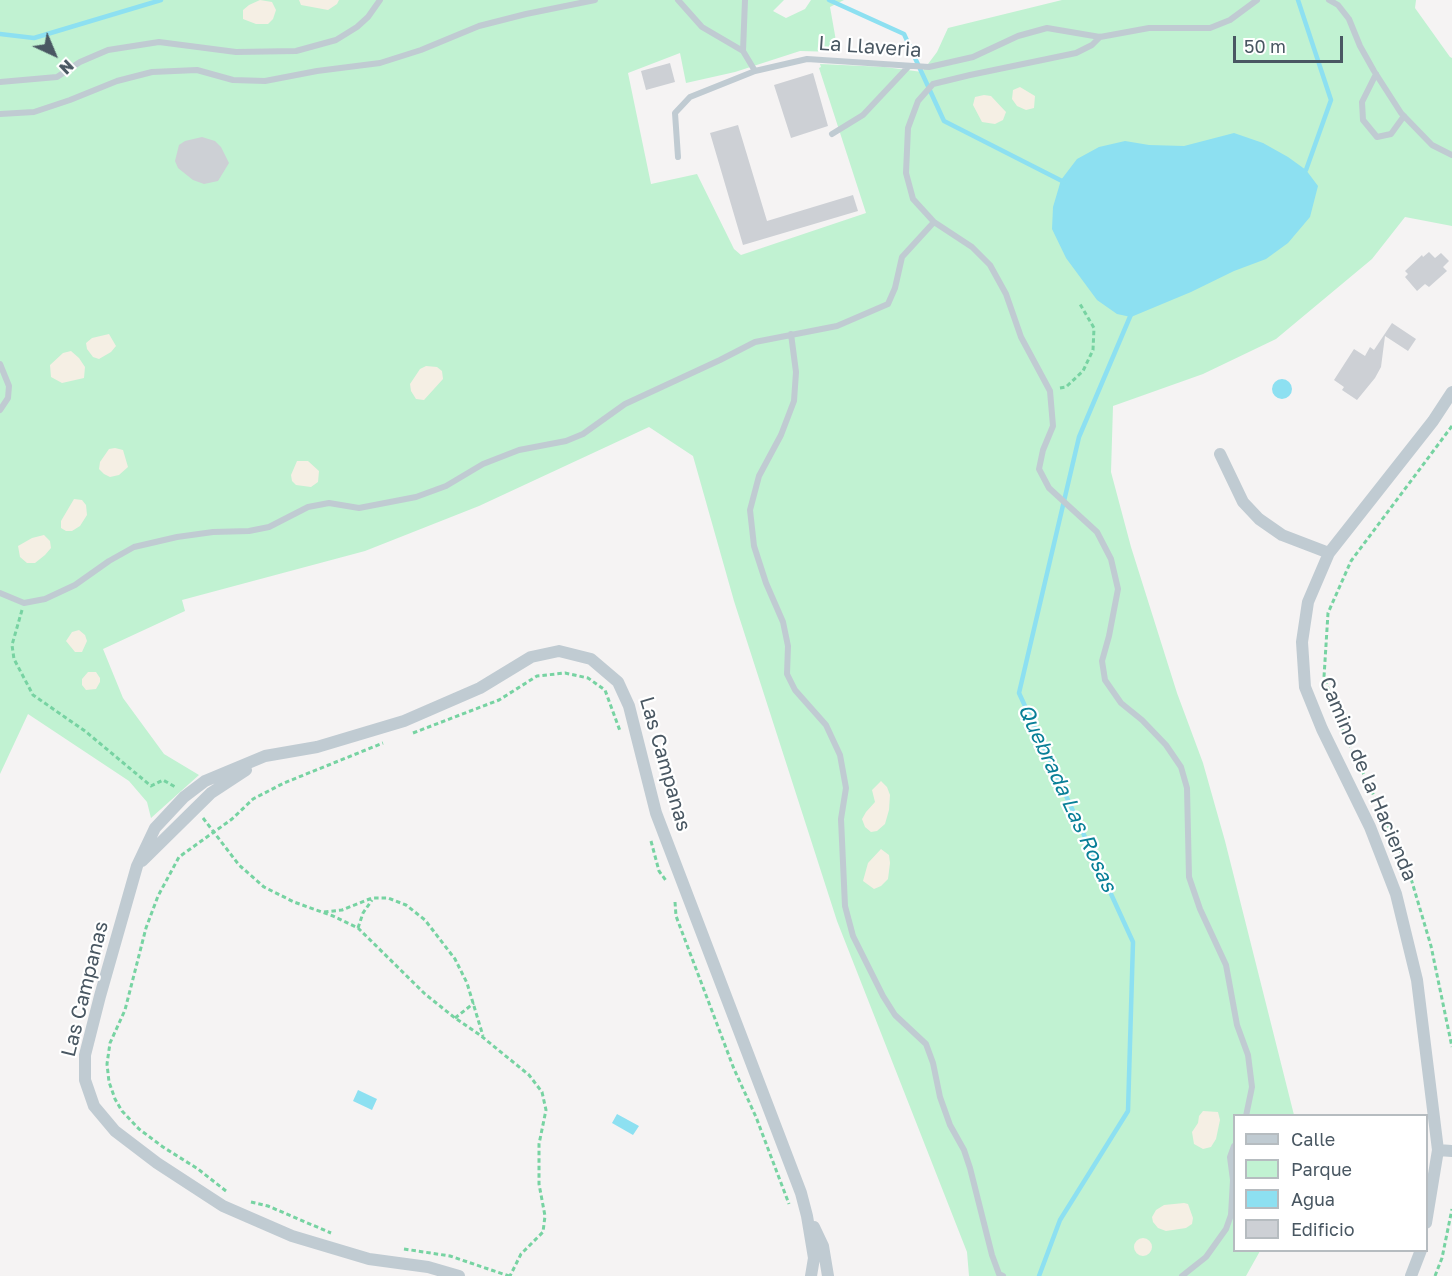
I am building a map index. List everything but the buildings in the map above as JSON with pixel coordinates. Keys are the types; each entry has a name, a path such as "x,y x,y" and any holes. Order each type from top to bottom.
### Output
{"street":[{"name":"Camino de la Hacienda","path":"1428,1211 1438,1150 1417,980 1396,894 1370,827 1322,729 1305,687 1302,642 1308,602 1329,553 1433,421 1452,392"},
{"path":"1220,453 1243,502 1259,519 1282,535 1329,553"},
{"name":"Las Campanas","path":"459,1276 428,1267 369,1259 292,1236 223,1206 157,1163 115,1131 94,1106 85,1080 85,1055 137,866 155,828 184,797 205,781 265,756 317,747 404,721 480,688 531,657 559,651 591,659 618,682 629,706 656,813 801,1193 814,1258 811,1276"},
{"name":"Las Campanas","path":"137,866 211,793 265,756"},
{"path":"1438,1150 1452,1151"},
{"name":"Las Campanas","path":"807,1216 823,1246 828,1276"},
{"path":"1411,1276 1421,1252"}],"lane":[{"path":"0,82 57,77 80,62 108,50 159,42 236,52 296,51 336,40 362,22 380,0"},
{"path":"0,114 34,112 117,81 152,72 197,70 233,80 265,81 317,71 380,63 420,50 479,26 595,0"},
{"path":"678,0 702,27 743,51 754,71"},
{"path":"743,51 745,0"},
{"name":"La Llaveria","path":"678,157 675,112 690,97 754,71 807,59 928,68 973,57 1018,36 1047,28 1100,37 1149,28 1210,28 1230,20 1257,0"},
{"path":"1329,0 1338,5 1349,20 1376,74 1404,116 1432,145 1452,155"},
{"path":"1100,37 1092,45 1076,53 933,84 918,101 908,128 906,172 913,199 934,222 972,247 990,265 1006,294 1021,337 1050,391 1053,426 1042,450 1039,470 1049,488 1097,532 1111,559 1118,589 1102,661 1106,680 1121,704 1142,720 1166,745 1181,768 1187,788 1189,877 1200,909 1226,965 1237,1025 1248,1055 1252,1087 1247,1114"},
{"path":"832,134 863,115 909,66"},
{"path":"1376,74 1362,102 1363,120 1377,137 1391,134 1404,116"},
{"path":"0,592 24,603 45,599 75,585 109,561 134,548 177,537 213,532 249,531 269,527 308,507 329,503 359,508 416,497 446,486 483,464 519,450 566,441 583,434 625,404 755,342 837,326 888,304 895,288 902,257 934,222"},
{"path":"791,334 796,372 794,401 781,435 759,476 750,510 754,546 766,583 783,622 788,646 787,675 795,690 826,725 840,755 846,788 842,819 845,906 853,936 895,1015 926,1044 933,1063 940,1097 970,1168 992,1256 999,1274 1003,1276"},
{"path":"0,363 9,386 8,398 0,410"},
{"path":"1182,1276 1206,1257 1226,1229 1231,1215 1233,1180 1230,1158 1233,1149"}],"path":[{"path":"1050,391 1066,387 1083,371 1093,350 1094,328 1080,303"},
{"path":"1452,426 1351,561 1328,613 1324,676 1344,733 1407,865 1431,946 1452,1047"},
{"path":"24,603 12,645 14,659 33,695 85,730 151,786 164,780 178,788 184,797"},
{"path":"407,735 499,700 537,676 565,673 588,678 605,690 621,733"},
{"path":"235,1196 139,1128 122,1111 109,1082 107,1064 110,1043 124,1010 146,928 158,896 179,857 232,819 253,799 284,783 388,741"},
{"path":"195,808 239,865 264,887 358,928 424,994 484,1038 529,1075 542,1092 546,1110 539,1144 538,1184 544,1216 543,1232 521,1254 509,1276 450,1256 398,1248"},
{"path":"650,838 659,871 669,885"},
{"path":"322,912 342,910 372,898 388,898 406,905 425,920 455,959 467,983 484,1038"},
{"path":"358,928 372,898"},
{"path":"674,900 676,916 734,1069 756,1117 791,1208"},
{"path":"455,1018 474,1003"},
{"path":"244,1201 268,1206 336,1236"},
{"path":"1435,1276 1442,1258 1452,1209"}],"green space":[{"path":"0,0 784,0 773,11 786,18 805,9 811,0 844,0 830,7 838,52 800,51 735,72 686,83 680,53 628,73 651,184 697,174 734,249 741,255 866,213 819,68 820,64 885,67 922,72 937,52 948,28 1062,0 1416,0 1415,8 1452,58 1452,226 1405,217 1372,259 1276,339 1203,374 1113,406 1111,472 1131,547 1177,693 1203,763 1294,1114 1233,1114 1233,1252 1259,1252 1246,1276 969,1276 967,1252 837,921 734,601 693,456 649,427 479,506 365,551 182,600 185,611 103,649 123,698 164,754 199,775 151,818 147,802 129,781 28,714 0,774"}],"sand":[{"path":"260,0 272,2 276,10 273,19 268,24 256,24 243,19 243,10"},
{"path":"299,0 339,0 328,10 301,5"},
{"path":"1020,87 1035,96 1034,108 1026,110 1017,106 1012,99 1013,90"},
{"path":"991,96 1006,112 1003,120 995,124 982,122 973,105 975,97"},
{"path":"109,334 116,346 99,359 93,357 86,343 92,338"},
{"path":"71,351 85,367 84,378 62,383 51,377 50,365 63,353"},
{"path":"426,366 437,367 442,371 443,379 424,400 416,399 410,384 420,369"},
{"path":"109,449 123,450 128,467 119,475 110,477 99,469 100,462"},
{"path":"297,461 308,461 319,471 318,482 311,487 296,485 292,481 291,475"},
{"path":"74,499 82,500 86,505 87,515 80,526 72,531 66,531 61,528 61,521"},
{"path":"44,535 50,541 51,548 35,563 27,563 20,557 18,546 32,538"},
{"path":"79,630 85,635 87,641 82,652 75,652 66,641 72,632"},
{"path":"88,672 96,672 100,678 96,689 86,690 82,685 82,679"},
{"path":"881,781 887,787 890,795 889,810 885,824 877,831 871,832 865,827 862,819 875,802 872,790"},
{"path":"881,849 889,855 888,879 874,889 863,881 868,863"},
{"path":"1203,1111 1218,1112 1220,1120 1216,1139 1211,1147 1203,1149 1194,1144 1192,1132"},
{"path":"1188,1204 1193,1218 1192,1224 1186,1228 1166,1231 1158,1228 1153,1222 1152,1217 1156,1210 1164,1205"},
{"path":"1143,1238 1149,1241 1152,1247 1149,1253 1143,1256 1137,1253 1134,1247 1137,1241"}],"water":[{"path":"1234,133 1263,143 1306,170 1318,186 1310,217 1288,243 1266,259 1131,317 1117,314 1097,300 1066,258 1052,229 1053,207 1061,180 1077,159 1099,147 1125,141 1149,145 1184,146"},
{"path":"1282,379 1289,382 1292,389 1289,396 1282,399 1275,396 1272,389 1275,382"},
{"path":"358,1090 377,1099 372,1110 353,1101"},
{"path":"617,1114 639,1126 633,1135 612,1123"}],"waterway":[{"path":"0,34 34,38 161,0"},
{"path":"829,0 904,34 944,121 1064,182"},
{"path":"1298,0 1331,100 1306,170 1303,172"},
{"name":"Quebrada Las Rosas","path":"1039,1276 1060,1220 1128,1111 1133,942 1019,693 1079,437 1132,312"}]}
